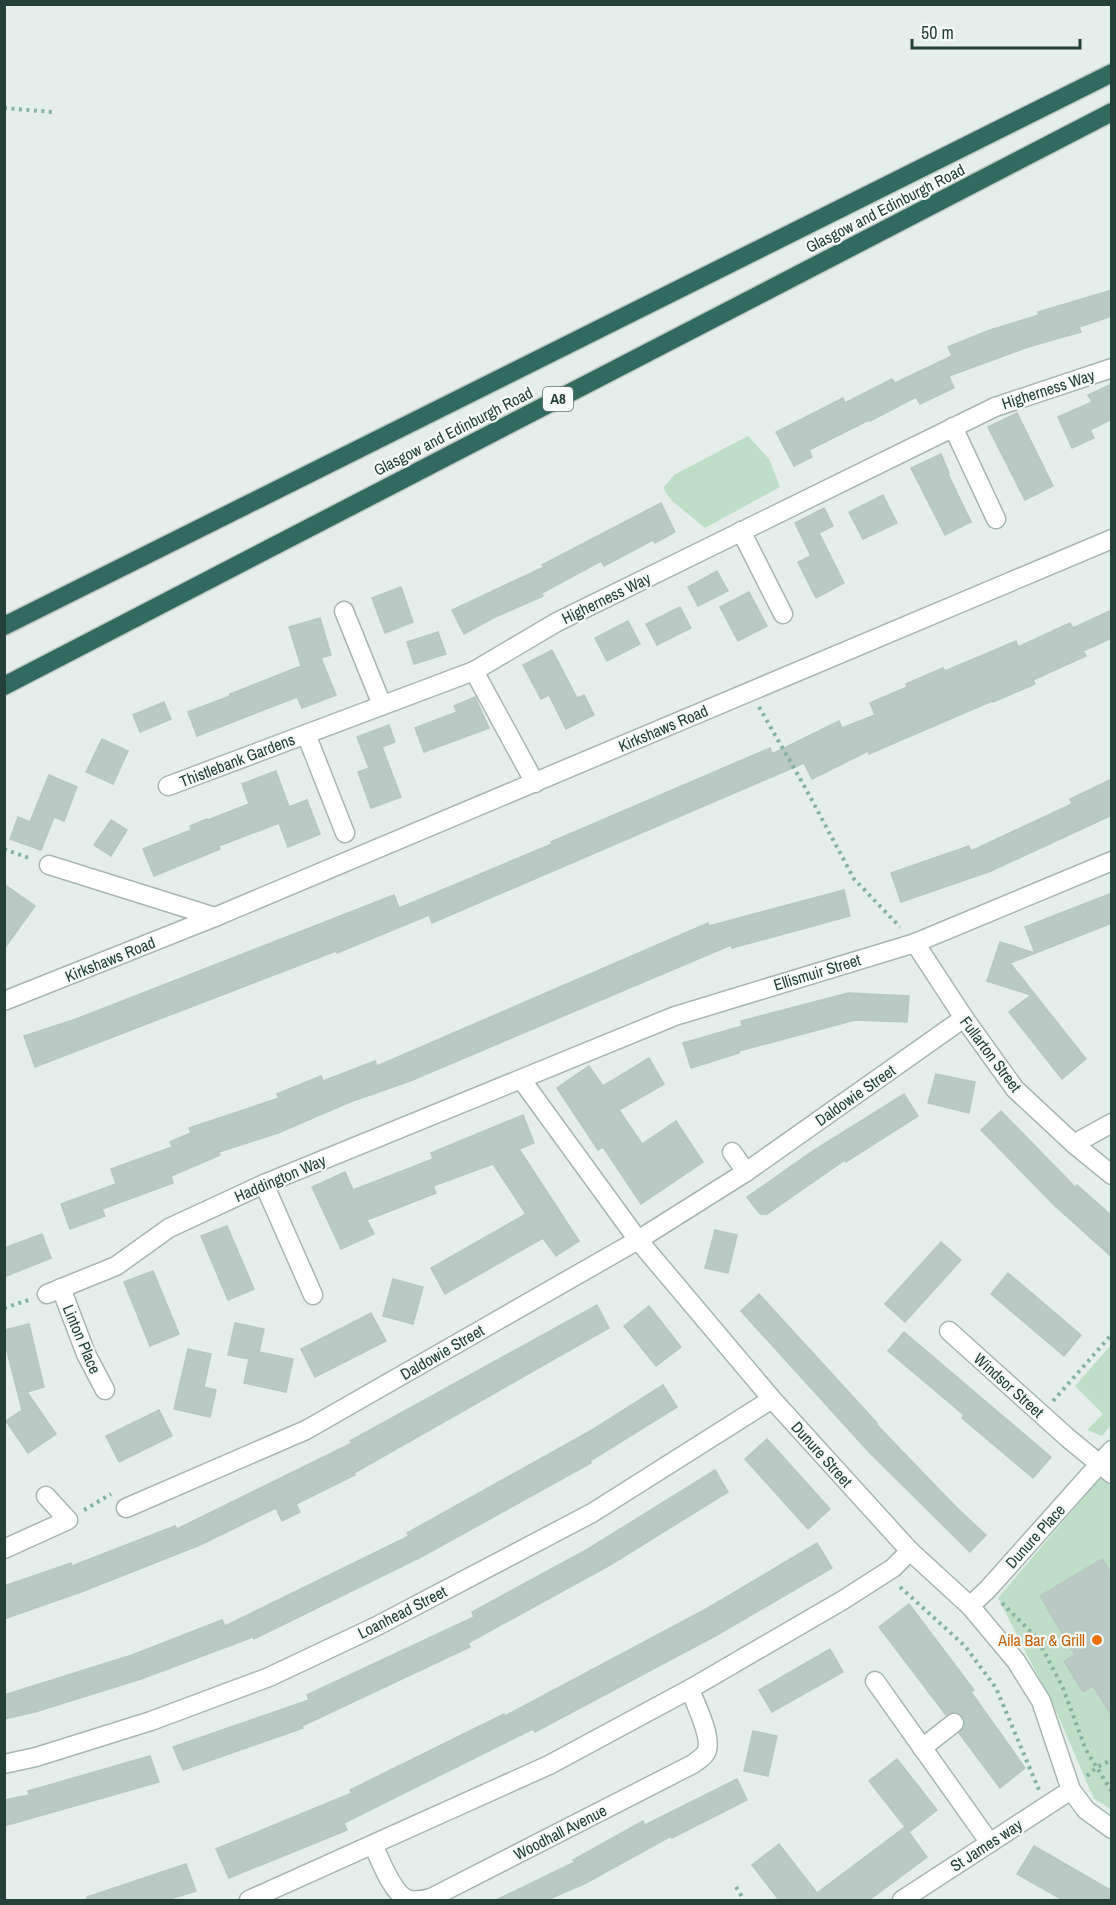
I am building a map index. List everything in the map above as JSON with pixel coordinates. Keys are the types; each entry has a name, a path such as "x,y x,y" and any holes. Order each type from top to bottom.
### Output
{"highway":[{"name":"Glasgow and Edinburgh Road","path":"4,626 1112,73"},
{"name":"Glasgow and Edinburgh Road","path":"4,686 1112,112"}],"street":[{"name":"Higherness Way","path":"474,671 557,622 808,500 994,406 1112,368"},
{"path":"953,427 996,519"},
{"path":"741,531 783,614"},
{"name":"Kirkshaws Road","path":"4,1001 215,917 1112,539"},
{"path":"344,611 382,705"},
{"path":"474,671 535,783"},
{"name":"Thistlebank Gardens","path":"168,786 474,671"},
{"name":"Thistlebank Gardens","path":"306,734 345,833"},
{"name":"Ellismuir Street","path":"521,1079 675,1016 915,943 1112,861"},
{"path":"49,865 215,917"},
{"name":"Fullarton Street","path":"915,943 964,1018 1015,1089 1074,1144 1112,1175"},
{"name":"Daldowie Street","path":"126,1508 306,1430 638,1240 746,1172 964,1018"},
{"name":"Haddington Way","path":"54,1291 116,1266 169,1228 264,1184 521,1079"},
{"name":"Dunure Street","path":"521,1079 638,1240 772,1399 910,1551 970,1606 1016,1661 1041,1701 1071,1790 1086,1810 1112,1829"},
{"path":"1074,1144 1112,1123"},
{"path":"732,1152 746,1172"},
{"path":"264,1184 312,1295"},
{"name":"Linton Place","path":"54,1291 105,1390"},
{"name":"Windsor Street","path":"949,1331 1069,1439"},
{"name":"Loanhead Street","path":"4,1764 36,1757 151,1721 269,1677 375,1627 592,1513 772,1399"},
{"name":"Dunure Place","path":"970,1606 1108,1463 1069,1439"},
{"path":"4,1549 68,1520 46,1496"},
{"path":"249,1900 549,1765 690,1689 843,1600 885,1573 910,1551"},
{"path":"875,1681 990,1843"},
{"name":"Woodhall Avenue","path":"373,1845 396,1891 407,1899 431,1898 693,1764 705,1754 709,1745 708,1735 690,1689"},
{"path":"922,1748 954,1724"},
{"name":"St James way","path":"902,1900 1071,1790"}],"path":[{"path":"4,108 52,112"},
{"path":"750,691 854,879 915,943"},
{"path":"4,849 49,865"},
{"path":"4,1308 54,1291"},
{"path":"1042,1414 1112,1334"},
{"path":"68,1520 119,1489 126,1508"},
{"path":"885,1573 965,1646 996,1688 1034,1781 1047,1805"},
{"path":"1071,1790 1096,1767 1112,1760"},
{"path":"736,1887 744,1900"}],"green space":[{"path":"748,436 769,459 780,487 705,528 671,500 663,488 674,475"},
{"path":"1111,1345 1111,1425 1102,1436 1087,1430 1103,1414 1075,1386"},
{"path":"1111,1465 1111,1809 1094,1799 1057,1713 998,1598"}],"building":[{"path":"1112,290 1112,316 1079,327 1081,332 1028,347 949,376 954,388 920,404 916,397 809,450 812,457 794,466 776,432 843,398 845,403 892,379 895,383 952,356 948,347 990,330 1039,315 1038,312"},
{"path":"1112,384 1112,419 1090,430 1094,438 1072,448 1058,417 1092,402 1088,395"},
{"path":"1017,413 1053,486 1025,500 988,427"},
{"path":"941,454 971,522 945,535 911,468"},
{"path":"883,495 897,523 863,539 849,512"},
{"path":"661,503 675,532 655,543 653,540 604,566 601,561 542,593 543,596 495,617 464,634 452,610 544,567 542,565"},
{"path":"824,508 833,526 819,533 844,583 816,598 798,562 811,556 795,523"},
{"path":"717,571 728,591 698,606 688,587"},
{"path":"401,587 413,622 385,633 372,598"},
{"path":"749,592 767,626 738,641 720,607"},
{"path":"680,607 691,628 657,645 646,624"},
{"path":"1112,610 1112,638 1083,651 1086,656 1033,680 1035,684 869,754 868,751 812,779 804,763 432,923 429,915 337,953 336,951 35,1067 24,1036 76,1019 394,895 399,908 552,844 551,842 770,748 772,754 839,721 842,728 875,715 870,703 943,668 945,671 1016,641 1018,647 1070,623 1073,628"},
{"path":"320,618 331,655 321,658 336,695 302,708 297,697 197,736 188,712 301,666 289,627"},
{"path":"628,621 640,644 607,661 595,638"},
{"path":"438,632 446,654 414,664 407,642"},
{"path":"552,650 577,698 584,695 594,715 566,729 549,695 541,699 523,665"},
{"path":"475,697 489,728 424,752 415,728 457,712 454,706"},
{"path":"164,702 171,719 140,732 133,715"},
{"path":"389,725 395,742 382,747 401,797 371,808 358,772 369,768 357,737"},
{"path":"102,739 128,751 113,784 86,772"},
{"path":"276,771 289,807 307,800 320,834 288,847 279,823 219,846 220,849 154,876 143,849 191,830 190,826 249,804 242,784"},
{"path":"49,775 77,787 64,821 54,817 41,850 10,839 18,817 30,822"},
{"path":"1112,779 1112,815 991,871 901,902 891,873 969,846 971,851 1072,804 1070,799"},
{"path":"111,820 127,830 111,856 94,845"},
{"path":"4,884 35,906 4,949"},
{"path":"844,890 850,916 732,948 731,945 410,1081 350,1102 278,1133 219,1152 220,1155 171,1176 173,1183 102,1209 105,1216 70,1229 61,1204 116,1184 111,1169 172,1147 170,1142 191,1133 189,1128 279,1098 277,1094 321,1076 323,1081 375,1061 377,1066 708,923 709,926"},
{"path":"1112,893 1112,923 1010,963 1086,1059 1062,1079 1009,1012 1031,995 987,981 1000,942 1035,953 1025,927"},
{"path":"848,993 909,996 907,1022 855,1020 739,1051 739,1053 691,1068 683,1043 742,1026 741,1021"},
{"path":"649,1058 664,1084 619,1110 642,1144 676,1121 703,1162 641,1204 603,1147 598,1150 557,1088 589,1066 603,1086"},
{"path":"936,1074 975,1082 969,1113 928,1103"},
{"path":"904,1094 918,1116 846,1162 845,1160 767,1214 760,1214 747,1197 813,1151"},
{"path":"1001,1111 1075,1187 1077,1185 1112,1216 1112,1257 1053,1204 981,1130"},
{"path":"523,1115 534,1143 519,1149 579,1241 556,1256 543,1238 445,1294 431,1268 526,1214 493,1164 433,1186 436,1193 367,1220 374,1234 341,1249 312,1187 345,1172 353,1190 433,1159 431,1153"},
{"path":"227,1226 254,1289 228,1300 201,1236"},
{"path":"715,1230 737,1235 728,1273 705,1268"},
{"path":"42,1234 51,1258 4,1277 4,1248"},
{"path":"941,1242 961,1260 905,1322 885,1304"},
{"path":"153,1271 179,1334 150,1346 124,1282"},
{"path":"1008,1273 1081,1335 1064,1356 991,1294"},
{"path":"393,1279 423,1287 413,1324 383,1316"},
{"path":"759,1294 876,1424 986,1535 970,1552 869,1452 741,1311"},
{"path":"597,1305 609,1328 354,1473 355,1475 296,1504 300,1512 282,1521 276,1508 200,1545 81,1592 4,1619 4,1586 71,1563 72,1566 175,1526 177,1529 352,1443 350,1441"},
{"path":"649,1306 681,1347 656,1366 624,1326"},
{"path":"371,1313 386,1341 315,1377 301,1349"},
{"path":"235,1323 264,1329 259,1352 293,1359 286,1392 244,1383 249,1359 228,1355"},
{"path":"29,1324 44,1387 27,1392 56,1434 28,1453 6,1421 22,1410 4,1339 4,1330"},
{"path":"904,1332 1051,1457 1033,1478 962,1418 964,1415 888,1351"},
{"path":"188,1349 211,1354 204,1387 216,1390 210,1417 174,1409"},
{"path":"663,1385 677,1407 590,1461 591,1463 421,1557 254,1639 253,1637 141,1679 35,1712 4,1719 4,1695 132,1655 222,1620 225,1626 409,1536 407,1533 592,1430"},
{"path":"159,1410 172,1436 119,1462 106,1436"},
{"path":"767,1439 830,1509 808,1529 745,1459"},
{"path":"715,1470 728,1492 610,1565 468,1643 470,1647 302,1726 303,1728 183,1770 173,1747 309,1700 307,1695 474,1617 472,1612 588,1549"},
{"path":"817,1543 832,1568 717,1635 535,1732 533,1729 344,1823 347,1830 229,1878 216,1849 352,1793 350,1790 504,1714 505,1716 708,1608"},
{"path":"1102,1559 1112,1575 1112,1716 1093,1686 1083,1692 1064,1661 1075,1655 1040,1596"},
{"path":"909,1604 974,1690 971,1692 1025,1768 1000,1788 959,1733 965,1727 963,1717 953,1712 946,1715 879,1627"},
{"path":"830,1649 843,1672 772,1712 759,1690"},
{"path":"753,1731 777,1736 768,1776 744,1771"},
{"path":"150,1756 159,1782 4,1826 4,1800 29,1795 28,1791"},
{"path":"897,1759 937,1810 909,1832 869,1781"},
{"path":"737,1779 747,1800 672,1838 671,1836 586,1883 547,1900 496,1900 575,1862 573,1860 643,1821 645,1825"},
{"path":"905,1827 927,1857 869,1900 779,1900 752,1865 779,1844 817,1893"},
{"path":"1034,1846 1112,1891 1112,1900 1063,1900 1017,1874"},
{"path":"186,1864 196,1891 167,1900 87,1900 87,1897"}],"place":[{"name":"Aila Bar & Grill","path":"1097,1640"}]}
